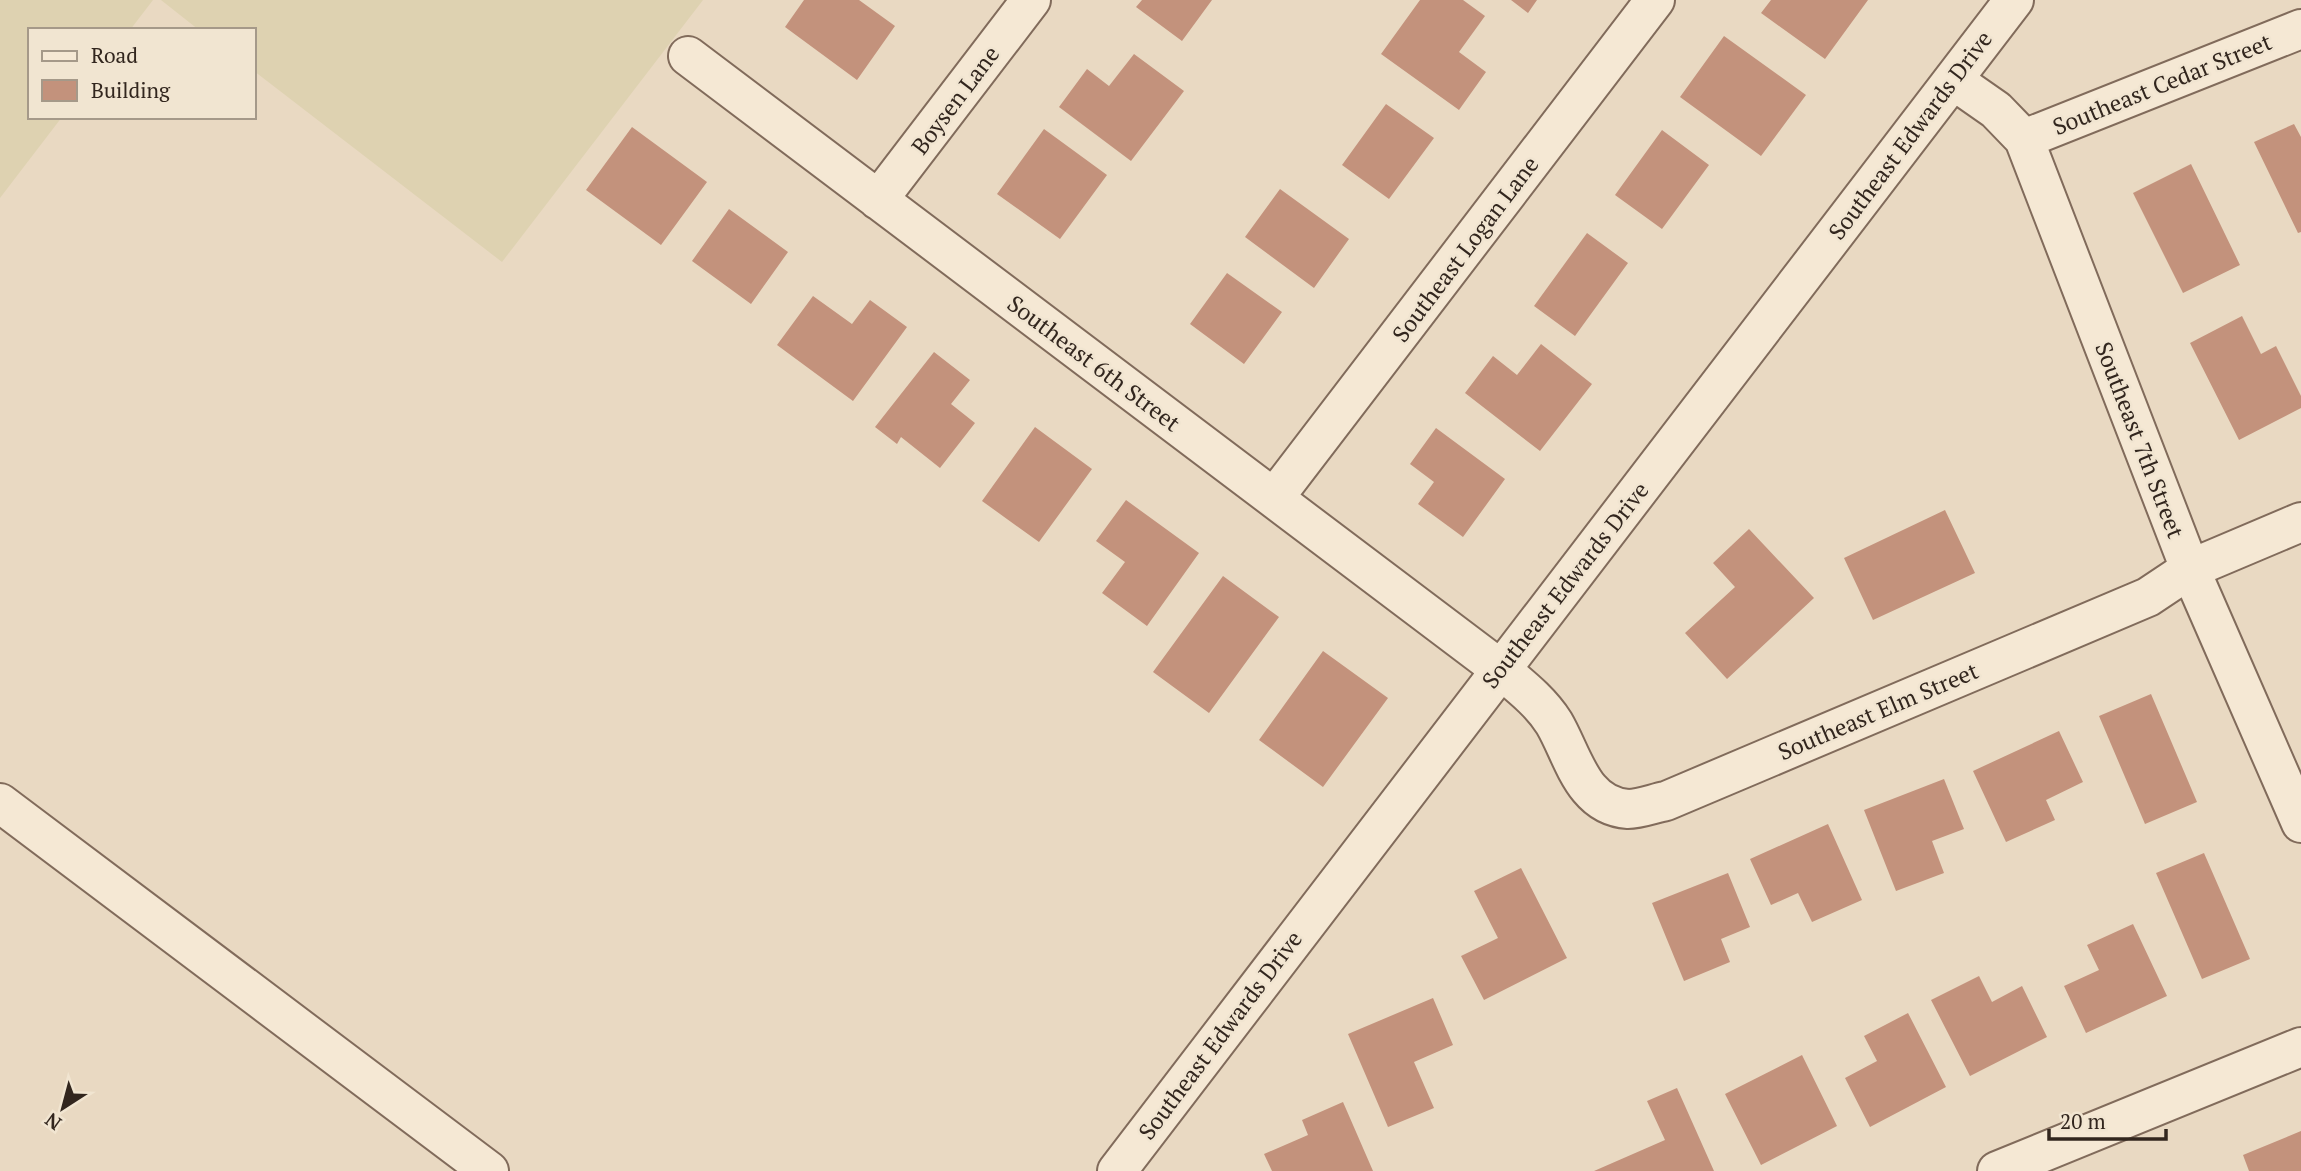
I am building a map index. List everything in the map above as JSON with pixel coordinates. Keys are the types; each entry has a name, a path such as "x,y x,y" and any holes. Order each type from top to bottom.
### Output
{"street":[{"name":"Boysen Lane","path":"878,200 1031,0"},
{"name":"Southeast Logan Lane","path":"1274,499 1655,0"},
{"name":"Southeast Edwards Drive","path":"1117,1171 2014,0"},
{"name":"Southeast Cedar Street","path":"2024,139 2301,29"},
{"name":"Southeast 6th Street","path":"688,56 1500,669"},
{"name":"Southeast 7th Street","path":"1953,80 1996,110 2024,139 2190,569 2301,823"},
{"name":"Southeast Elm Street","path":"1500,669 1538,701 1554,724 1588,789 1604,801 1629,809 1666,801 2136,603 2190,569 2301,522"},
{"path":"0,803 489,1171"},
{"path":"1997,1171 2301,1047"}],"shaded area":[{"path":"0,0 153,0 132,28 28,28 28,119 60,119 0,198"},
{"path":"161,0 703,0 502,262 256,73 256,28 196,28"}],"building":[{"path":"804,0 859,0 895,26 857,80 785,27"},
{"path":"1142,0 1212,0 1182,41 1136,7"},
{"path":"1420,0 1463,0 1485,16 1459,52 1486,72 1459,110 1381,54"},
{"path":"1511,0 1537,0 1528,13"},
{"path":"1771,0 1868,0 1825,59 1761,13"},
{"path":"1724,36 1806,95 1761,156 1680,97"},
{"path":"1134,54 1184,91 1131,161 1059,107 1087,69 1109,86"},
{"path":"1386,104 1434,138 1389,199 1342,165"},
{"path":"2294,124 2301,137 2301,232 2298,233 2254,142"},
{"path":"632,127 707,182 661,245 586,190"},
{"path":"1044,129 1107,175 1060,239 997,194"},
{"path":"1662,130 1709,165 1662,229 1615,195"},
{"path":"2191,164 2240,265 2183,293 2133,193"},
{"path":"1280,189 1349,239 1314,288 1245,237"},
{"path":"729,209 788,252 751,304 692,261"},
{"path":"1587,233 1628,263 1575,336 1534,306"},
{"path":"1227,273 1282,312 1244,364 1190,324"},
{"path":"813,296 852,324 870,300 907,327 853,401 777,345"},
{"path":"2242,316 2261,354 2276,346 2301,396 2301,408 2239,440 2190,343"},
{"path":"1541,344 1592,384 1540,451 1465,393 1493,356 1517,375"},
{"path":"934,352 970,380 951,404 975,423 940,468 901,437 897,444 875,427"},
{"path":"1035,427 1092,469 1039,542 982,501"},
{"path":"1436,428 1505,479 1463,537 1418,504 1434,482 1410,464"},
{"path":"1126,500 1199,553 1147,626 1102,593 1125,562 1096,541"},
{"path":"1945,510 1975,573 1873,620 1844,558"},
{"path":"1749,529 1814,598 1727,679 1685,633 1735,587 1713,563"},
{"path":"1223,576 1279,617 1209,713 1153,672"},
{"path":"1323,651 1388,698 1323,787 1259,740"},
{"path":"2151,694 2197,802 2145,824 2099,716"},
{"path":"2059,731 2083,782 2046,800 2055,820 2006,842 1973,771"},
{"path":"1944,779 1964,829 1932,841 1944,873 1896,891 1864,810"},
{"path":"1828,824 1862,900 1812,922 1798,893 1771,905 1750,859"},
{"path":"2204,853 2250,959 2202,979 2156,873"},
{"path":"1521,868 1567,958 1484,1000 1461,956 1498,938 1474,891"},
{"path":"1728,873 1750,927 1721,939 1730,962 1684,981 1652,903"},
{"path":"2133,924 2167,996 2086,1033 2064,986 2099,970 2087,945"},
{"path":"1979,976 1992,1002 2022,986 2047,1037 1970,1076 1931,1000"},
{"path":"1433,998 1453,1045 1414,1062 1434,1108 1388,1127 1348,1034"},
{"path":"1908,1013 1946,1087 1870,1127 1845,1078 1877,1061 1864,1036"},
{"path":"1802,1055 1837,1126 1761,1165 1725,1094"},
{"path":"1677,1088 1714,1171 1594,1171 1665,1140 1647,1101"},
{"path":"1343,1102 1373,1171 1272,1171 1264,1154 1308,1135 1302,1120"},
{"path":"2301,1131 2301,1171 2249,1171 2243,1155"}]}
